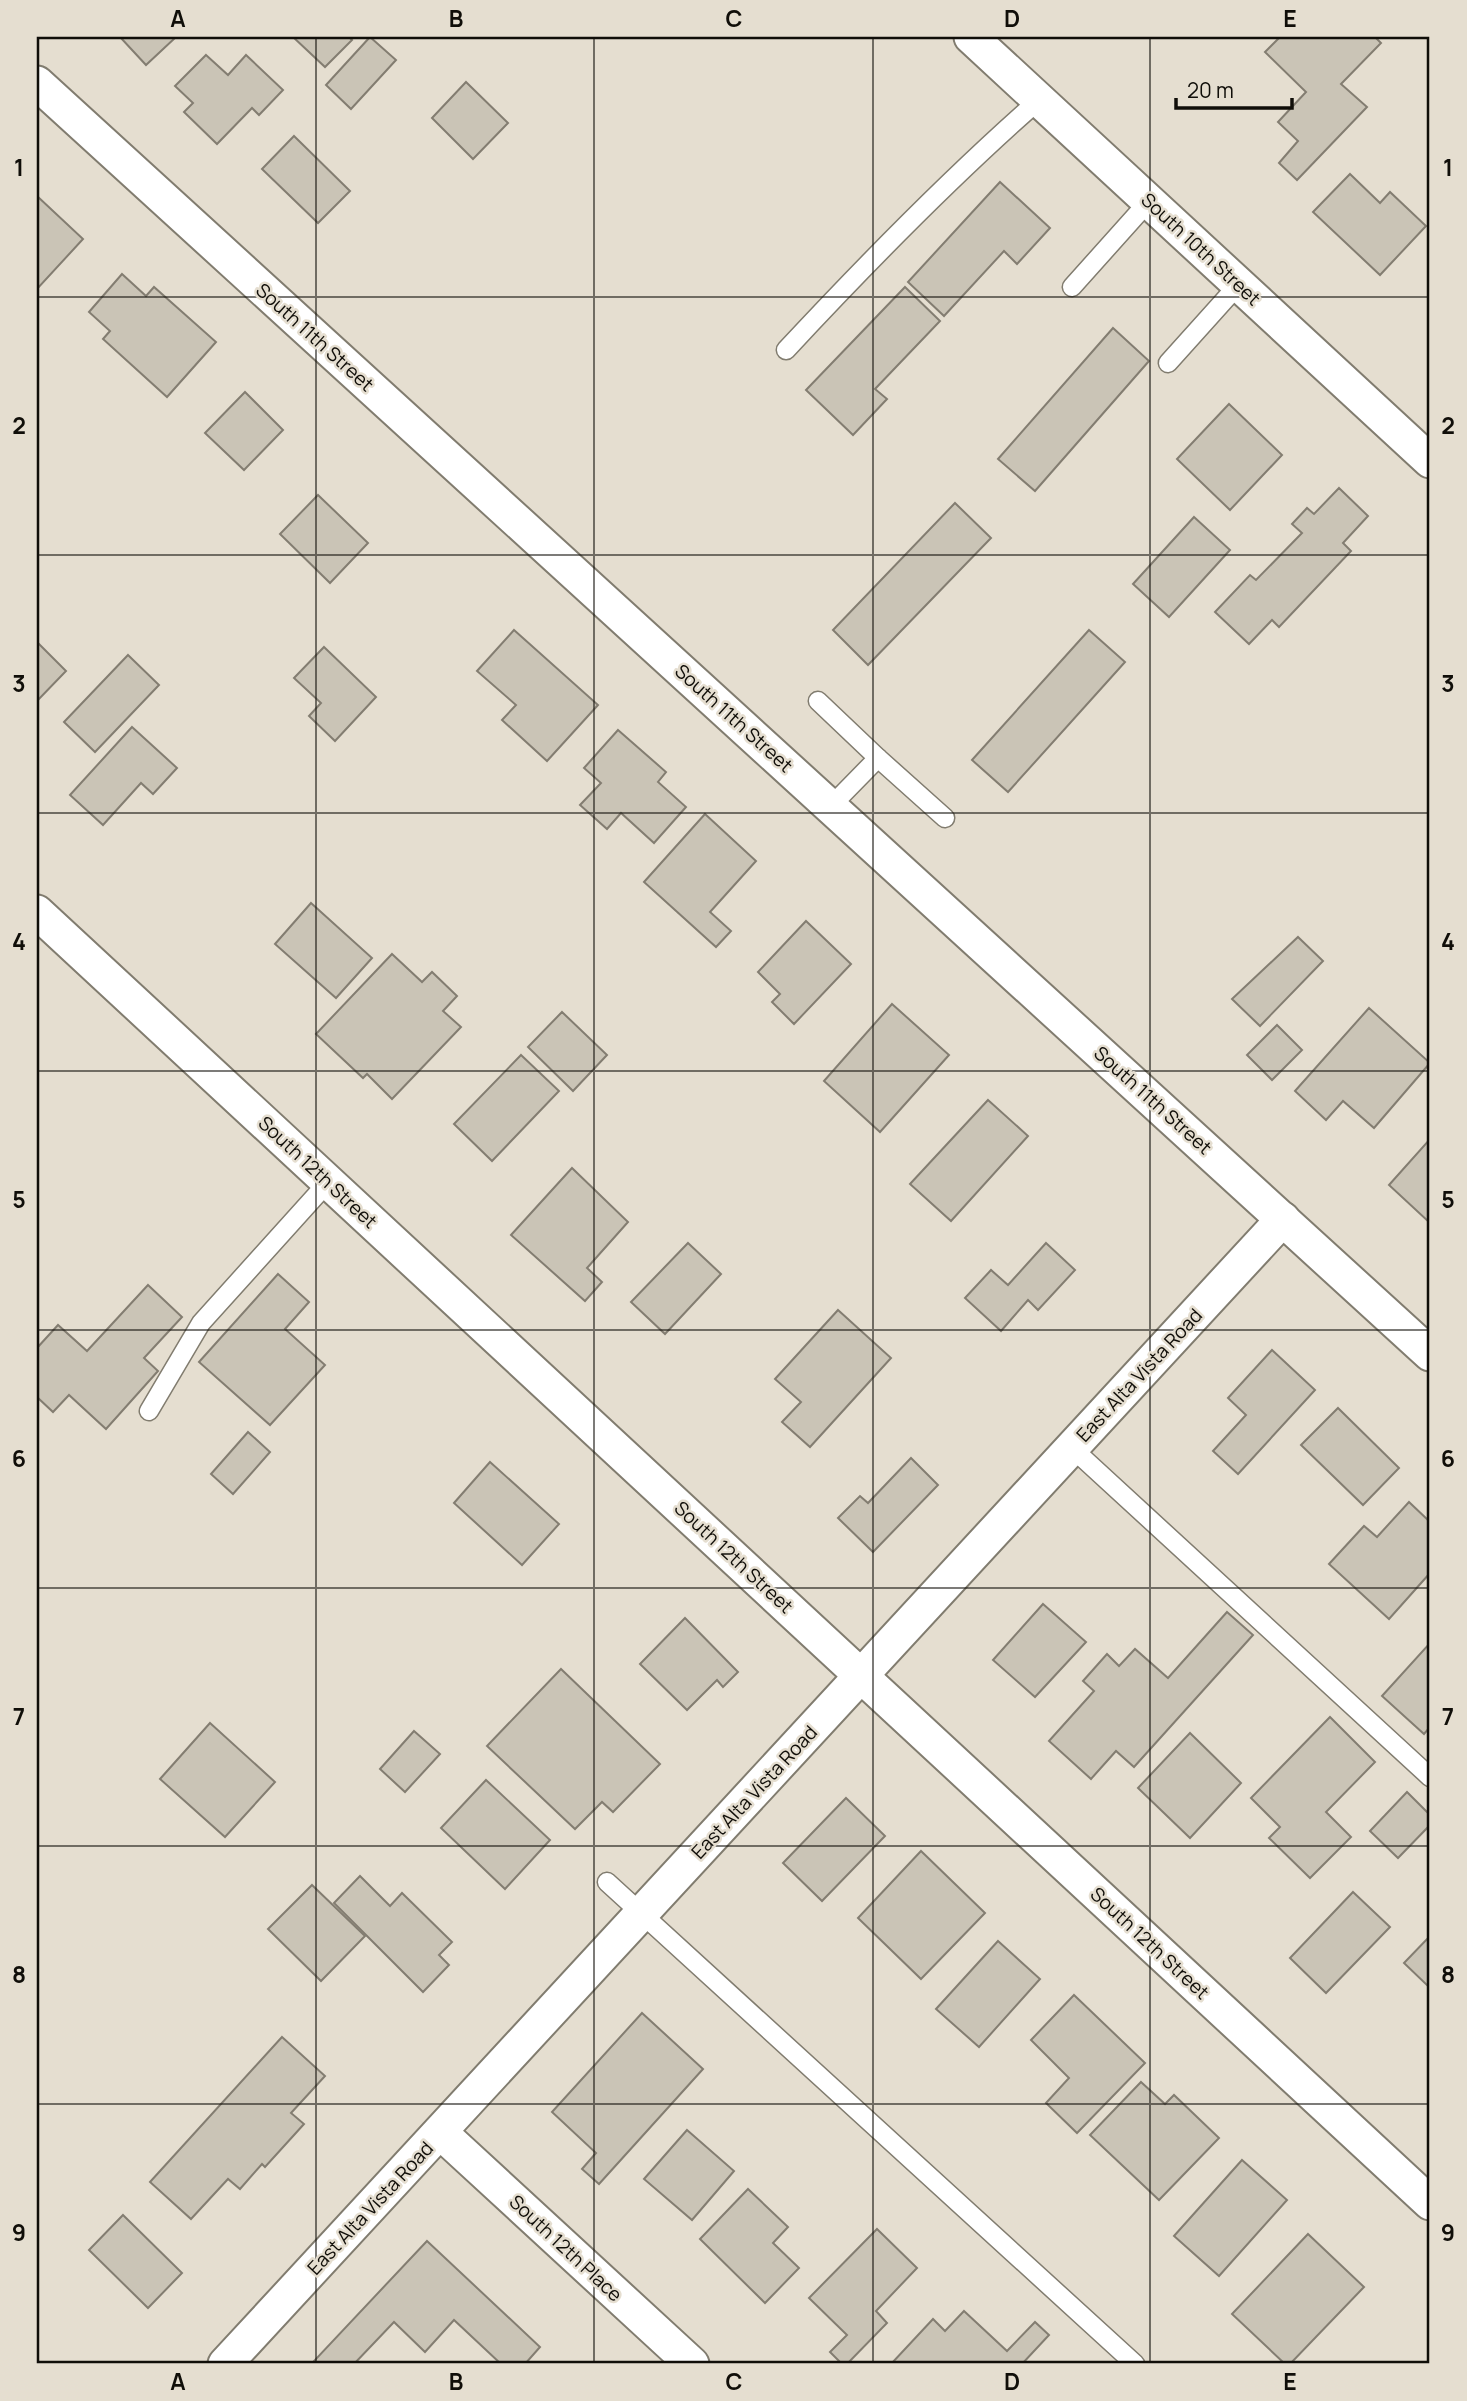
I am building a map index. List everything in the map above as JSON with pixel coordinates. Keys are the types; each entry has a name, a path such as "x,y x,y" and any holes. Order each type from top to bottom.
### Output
{"street":[{"name":"South 10th Street","path":"971,37 1430,461"},
{"name":"South 11th Street","path":"37,83 1430,1354"},
{"name":"South 12th Street","path":"37,912 1430,2203"},
{"name":"East Alta Vista Road","path":"236,2361 440,2132 1283,1219"},
{"name":"South 12th Place","path":"440,2132 692,2364"}],"lane":[{"path":"786,350 864,267 984,148 1039,100"},
{"path":"1072,287 1149,201"},
{"path":"1168,363 1239,284"},
{"path":"818,701 945,818"},
{"path":"831,806 878,758"},
{"path":"149,1411 201,1323 329,1181"},
{"path":"1072,1448 1430,1777"},
{"path":"607,1882 1135,2364"}],"building":[{"path":"120,37 176,37 146,65"},
{"path":"293,37 349,37 352,40 325,67"},
{"path":"370,37 396,60 351,109 326,85"},
{"path":"1280,37 1375,37 1381,43 1341,84 1367,107 1297,180 1279,163 1298,141 1278,122 1306,92 1265,52"},
{"path":"206,55 228,75 246,55 283,90 259,115 252,108 217,144 184,112 193,103 175,86"},
{"path":"466,82 508,123 473,159 432,118"},
{"path":"294,136 350,191 318,223 262,169"},
{"path":"1350,174 1380,203 1390,192 1426,226 1380,275 1313,212"},
{"path":"1000,182 1050,228 1017,264 1004,251 944,316 908,282"},
{"path":"37,196 83,239 37,289"},
{"path":"122,274 146,296 154,287 216,342 167,397 103,339 110,331 89,312"},
{"path":"905,287 940,321 875,389 887,399 853,435 806,390"},
{"path":"1113,328 1149,361 1035,491 998,459"},
{"path":"245,392 283,430 244,470 205,433"},
{"path":"1229,404 1282,455 1230,510 1177,459"},
{"path":"1339,488 1368,516 1343,543 1351,551 1279,627 1272,620 1249,644 1215,612 1250,575 1256,580 1302,533 1292,524 1307,508 1314,514"},
{"path":"318,495 368,543 330,583 280,534"},
{"path":"955,503 991,538 868,665 833,630"},
{"path":"1194,517 1230,550 1169,617 1133,584"},
{"path":"514,630 598,705 547,761 502,720 516,705 477,671"},
{"path":"1089,630 1125,662 1008,792 972,760"},
{"path":"37,642 66,671 37,701"},
{"path":"324,647 376,697 335,741 309,716 321,703 294,678"},
{"path":"128,655 159,685 95,752 64,722"},
{"path":"132,727 177,768 153,794 141,783 103,825 70,795"},
{"path":"618,730 666,772 658,782 686,807 654,843 621,813 607,829 580,805 601,783 584,768"},
{"path":"705,814 756,861 710,912 731,931 716,947 644,882"},
{"path":"311,903 372,958 336,998 275,944"},
{"path":"806,921 851,964 794,1024 772,1002 780,994 758,972"},
{"path":"1298,937 1323,961 1260,1026 1232,999"},
{"path":"392,954 422,982 432,972 457,996 443,1011 461,1027 392,1099 367,1074 363,1078 316,1034"},
{"path":"892,1004 949,1055 880,1132 824,1081"},
{"path":"1369,1008 1430,1063 1374,1128 1343,1101 1326,1120 1295,1091"},
{"path":"562,1012 607,1055 573,1091 528,1047"},
{"path":"1277,1025 1302,1050 1272,1080 1247,1055"},
{"path":"521,1055 559,1091 492,1161 454,1124"},
{"path":"988,1100 1028,1136 951,1221 910,1184"},
{"path":"1430,1139 1430,1223 1389,1185"},
{"path":"572,1168 628,1222 587,1268 602,1282 585,1301 511,1235"},
{"path":"688,1243 721,1274 665,1334 631,1302"},
{"path":"1046,1243 1075,1270 1038,1310 1028,1300 1001,1331 965,1298 991,1270 1008,1285"},
{"path":"278,1274 309,1302 285,1329 325,1365 270,1425 199,1362"},
{"path":"148,1285 182,1317 144,1358 158,1371 106,1429 69,1395 53,1412 37,1397 37,1348 58,1325 87,1351"},
{"path":"838,1310 891,1358 810,1447 782,1422 801,1402 775,1379"},
{"path":"1272,1350 1315,1390 1238,1474 1213,1451 1246,1415 1228,1398"},
{"path":"1338,1408 1399,1468 1363,1505 1301,1445"},
{"path":"248,1432 270,1452 233,1494 211,1474"},
{"path":"911,1458 938,1485 873,1552 838,1518 860,1496 868,1503"},
{"path":"490,1462 559,1524 522,1565 454,1503"},
{"path":"1409,1502 1430,1522 1430,1573 1389,1619 1329,1564 1364,1526 1377,1537"},
{"path":"1043,1604 1086,1642 1035,1697 993,1660"},
{"path":"1227,1612 1253,1635 1134,1767 1116,1751 1091,1779 1049,1741 1094,1691 1083,1681 1107,1654 1119,1666 1135,1649 1168,1678"},
{"path":"685,1618 738,1672 723,1687 717,1680 687,1710 640,1664"},
{"path":"1430,1643 1430,1727 1424,1734 1382,1696"},
{"path":"561,1669 660,1764 613,1812 602,1802 575,1829 487,1746"},
{"path":"1330,1717 1375,1762 1326,1812 1351,1837 1310,1878 1269,1838 1280,1827 1251,1798"},
{"path":"210,1723 275,1782 225,1837 160,1779"},
{"path":"414,1731 440,1754 405,1792 380,1769"},
{"path":"1190,1733 1241,1783 1190,1838 1138,1788"},
{"path":"486,1780 550,1840 505,1889 441,1828"},
{"path":"1407,1792 1430,1815 1430,1825 1398,1858 1370,1831"},
{"path":"846,1798 885,1836 822,1901 783,1863"},
{"path":"921,1851 985,1913 921,1979 858,1918"},
{"path":"360,1876 390,1906 402,1893 452,1942 439,1955 449,1965 423,1992 334,1903"},
{"path":"312,1885 365,1936 321,1981 268,1929"},
{"path":"1353,1892 1390,1927 1326,1993 1290,1958"},
{"path":"1430,1936 1430,1988 1404,1963"},
{"path":"998,1941 1040,1979 979,2047 936,2009"},
{"path":"1074,1995 1145,2063 1077,2133 1046,2103 1069,2078 1031,2040"},
{"path":"642,2013 703,2069 599,2184 582,2169 596,2153 552,2112"},
{"path":"282,2037 325,2076 291,2113 304,2124 265,2167 262,2164 240,2189 228,2179 191,2219 150,2182"},
{"path":"1141,2082 1165,2104 1174,2095 1219,2138 1159,2200 1090,2135"},
{"path":"687,2130 734,2171 692,2220 644,2179"},
{"path":"1242,2160 1287,2200 1219,2276 1174,2236"},
{"path":"748,2189 788,2227 773,2243 799,2268 765,2303 700,2239"},
{"path":"123,2215 182,2273 148,2308 89,2250"},
{"path":"877,2229 917,2268 876,2311 887,2323 847,2364 842,2364 830,2352 847,2335 809,2298"},
{"path":"1308,2234 1364,2287 1290,2364 1285,2364 1232,2314"},
{"path":"427,2241 540,2347 525,2364 501,2364 454,2320 425,2352 394,2322 354,2364 318,2364 314,2361"},
{"path":"964,2311 1007,2351 1035,2322 1049,2335 1022,2364 891,2364 933,2319 945,2331"}]}
